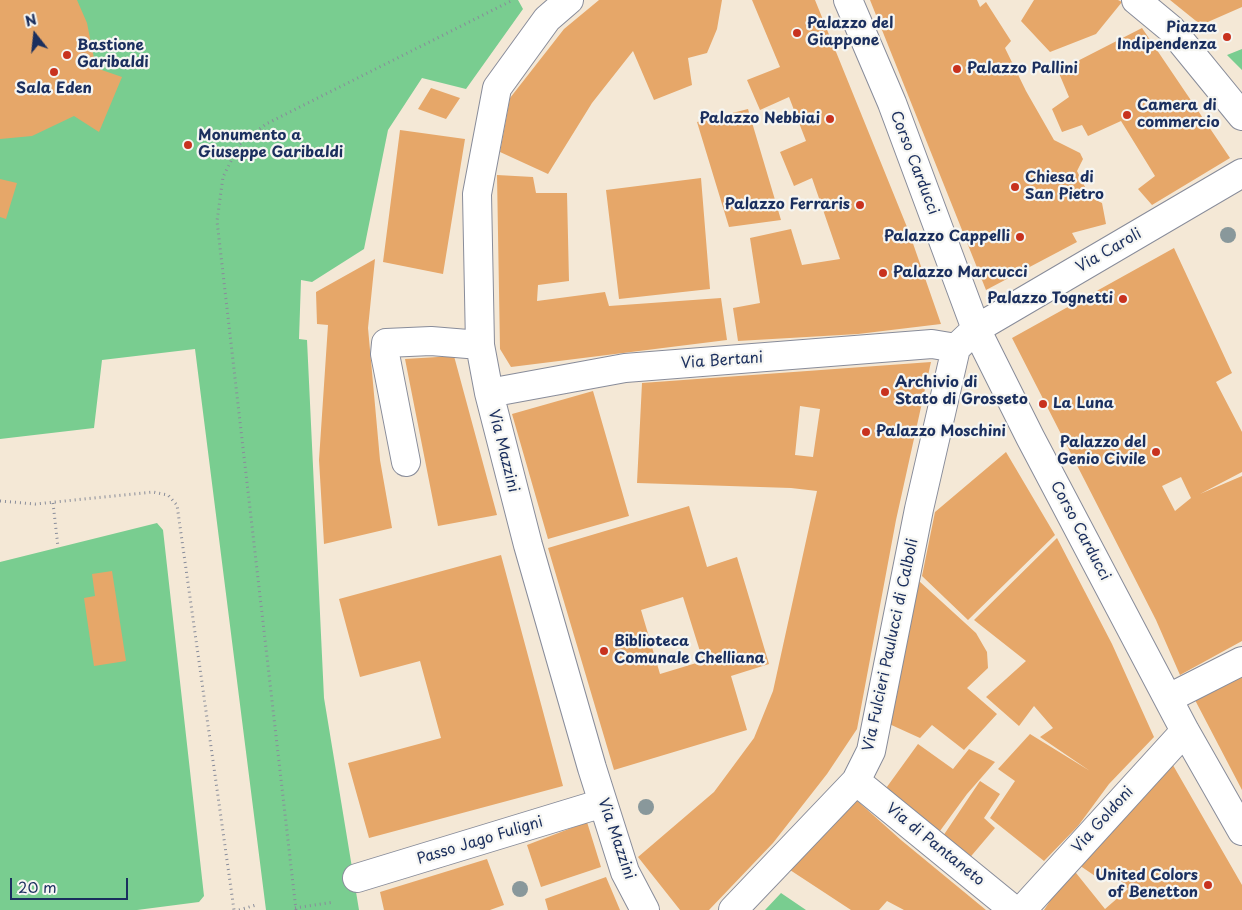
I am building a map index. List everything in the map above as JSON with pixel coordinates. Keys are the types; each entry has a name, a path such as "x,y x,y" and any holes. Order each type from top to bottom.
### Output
{"street":[{"name":"Via Mazzini","path":"569,0 546,19 497,88 477,194 480,345 489,393 528,545 603,804 625,872 645,910"},
{"name":"Corso Carducci","path":"848,0 892,103 976,329 1030,437 1185,730 1242,831"},
{"path":"1136,0 1171,28 1242,116"},
{"name":"Via Caroli","path":"956,348 976,329 1242,173"},
{"path":"406,462 385,354 386,343 431,341 480,345"},
{"name":"Via Bertani","path":"489,393 625,368 932,344 956,348"},
{"name":"Via Fulcieri Paulucci di Calboli","path":"733,910 856,781 871,750 920,509 956,348"},
{"path":"1169,698 1242,661"},
{"name":"Via Goldoni","path":"1022,910 1185,730"},
{"name":"Via di Pantaneto","path":"856,781 1014,910"},
{"name":"Passo Jago Fuligni","path":"351,889 603,804"}],"path":[{"path":"351,889 296,909 217,220 223,177 239,145 266,124 514,0"},
{"path":"0,501 35,504 53,503 153,492 168,495 177,505 234,910"},
{"path":"53,503 58,547"},
{"path":"239,910 256,904"}],"green space":[{"path":"0,0 518,0 523,9 466,89 422,78 388,130 364,249 312,282 301,280 299,339 307,340 324,698 359,910 266,910 195,349 102,360 94,428 0,439"},
{"path":"1242,49 1242,70 1227,55"},
{"path":"157,523 163,530 204,896 199,902 137,910 0,910 0,562"},
{"path":"781,893 806,910 765,910"}],"building":[{"name":"Sala Eden","path":"0,0 77,0 87,23 96,68 122,77 99,132 74,116 32,136 0,139"},
{"path":"599,0 722,0 717,29 707,53 688,58 692,85 654,100 633,51 592,103 548,174 500,152 510,98 564,29"},
{"path":"752,0 815,0 909,232 941,324 858,334 738,341 733,308 760,303 750,238 791,229 802,265 840,259 812,178 794,186 780,152 806,141 789,97 760,110 747,80 780,67"},
{"path":"870,0 977,0 980,7 986,2 1011,41 1005,48 1026,91 1054,140 1080,153 1083,159 1077,171 1090,197 1102,203 1106,224 1072,233 1077,242 986,290"},
{"path":"1034,0 1118,0 1122,2 1096,34 1050,52 1021,21"},
{"path":"1170,0 1242,0 1242,7 1201,25"},
{"name":"Camera di commercio","path":"1142,28 1230,158 1152,205 1138,189 1155,176 1121,121 1088,136 1082,125 1062,132 1052,109 1069,97 1058,71"},
{"path":"431,88 460,98 446,119 418,109"},
{"path":"748,109 781,220 729,227 697,122"},
{"path":"400,130 465,139 443,274 383,262"},
{"path":"497,175 533,177 536,193 567,193 569,281 538,285 537,301 605,292 609,306 721,298 727,340 511,367 500,349"},
{"path":"701,178 710,289 619,299 606,190"},
{"path":"0,179 17,183 6,219 0,217"},
{"path":"1174,248 1232,373 1216,382 1242,432 1242,472 1200,494 1242,476 1242,641 1180,675 1156,620 1012,338","holes":["1181,477 1191,498 1175,511 1162,486"]},
{"path":"375,259 368,328 380,460 392,528 324,544 319,460 328,325 317,324 316,292"},
{"path":"454,356 497,515 438,526 405,359"},
{"path":"931,362 896,520 857,729 827,774 773,843 709,910 680,910 638,857 714,792 754,738 773,691 817,491 791,488 637,483 642,383","holes":["800,406 820,409 813,457 795,455"]},
{"path":"593,391 629,516 548,539 512,414"},
{"path":"1006,452 1055,535 968,620 922,576 935,512"},
{"path":"689,506 707,567 737,557 769,664 731,676 747,730 614,770 548,548","holes":["683,597 703,661 660,674 641,610"]},
{"path":"1057,538 1112,644 1154,737 1109,784 1078,826 1044,861 990,818 1015,781 998,769 1030,734 1090,771 1040,737 1053,728 1034,706 1019,726 986,697 1026,661 974,620"},
{"path":"501,555 563,786 369,838 348,763 441,738 420,661 360,677 339,599"},
{"path":"112,571 126,661 94,666 84,598 95,596 92,574"},
{"path":"919,581 976,633 987,652 988,668 967,688 997,714 964,750 932,725 920,738 887,723"},
{"path":"1242,676 1242,790 1195,700"},
{"path":"918,744 953,769 969,749 995,762 967,794 937,835 884,791"},
{"path":"1170,760 1242,885 1242,910 1044,910 1072,868 1105,909 1128,889 1120,880 1109,874 1101,880 1076,863"},
{"path":"980,781 1000,794 984,818 995,828 967,861 941,839"},
{"path":"853,797 901,840 986,910 904,910 887,901 879,910 851,910 790,870"},
{"path":"587,822 601,867 541,887 527,845"},
{"path":"487,859 504,905 490,910 384,910 380,892"},
{"path":"606,877 620,910 548,910 545,899"}],"place":[{"name":"Palazzo del Giappone","path":"797,33"},
{"name":"Piazza Indipendenza","path":"1227,37"},
{"name":"Bastione Garibaldi","path":"67,55"},
{"name":"Palazzo Pallini","path":"957,69"},
{"name":"Sala Eden","path":"54,72"},
{"name":"Camera di commercio","path":"1127,115"},
{"name":"Palazzo Nebbiai","path":"830,119"},
{"name":"Monumento a Giuseppe Garibaldi","path":"188,145"},
{"name":"Chiesa di San Pietro","path":"1015,187"},
{"name":"Palazzo Ferraris","path":"860,205"},
{"name":"Palazzo Cappelli","path":"1020,237"},
{"name":"Palazzo Marcucci","path":"883,273"},
{"name":"Palazzo Tognetti","path":"1123,299"},
{"name":"Archivio di Stato di Grosseto","path":"885,392"},
{"name":"La Luna","path":"1043,404"},
{"name":"Palazzo Moschini","path":"866,432"},
{"name":"Palazzo del Genio Civile","path":"1156,452"},
{"name":"Biblioteca Comunale Chelliana","path":"604,651"},
{"name":"United Colors of Benetton","path":"1208,885"}]}
